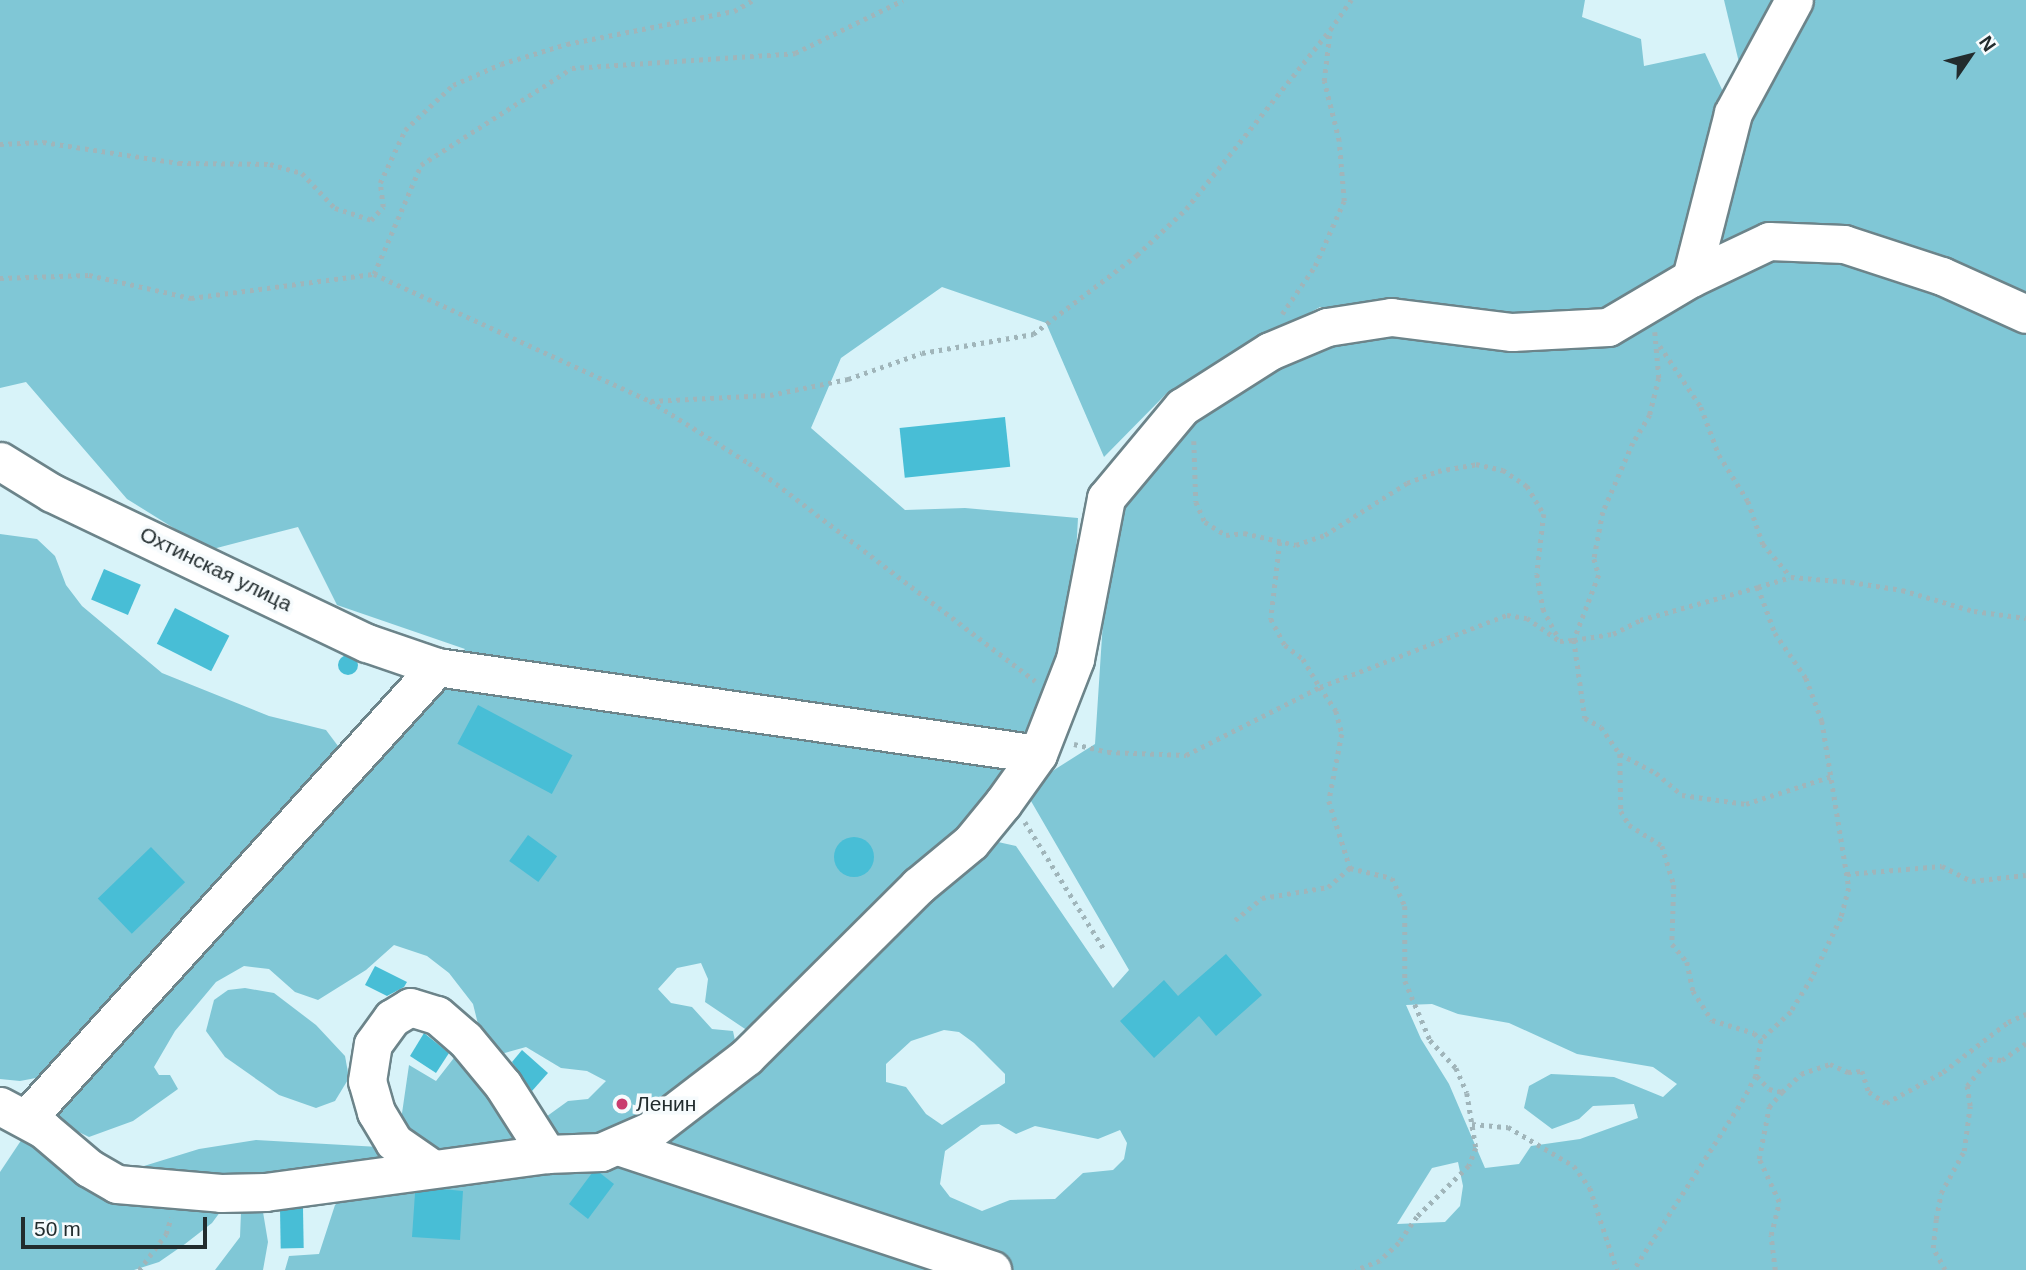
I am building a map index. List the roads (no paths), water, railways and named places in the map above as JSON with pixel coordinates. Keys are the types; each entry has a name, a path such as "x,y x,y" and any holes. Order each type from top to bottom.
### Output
{"street":[{"path":"1691,278 1733,113 1794,0"},
{"path":"621,1147 658,1126 746,1057 918,886 971,842 1003,803 1042,744 1075,659 1106,498 1182,407 1270,351 1327,327 1391,317 1511,332 1608,327 1691,278 1769,241 1844,244 1942,276 2026,314"},
{"name":"Охтинская улица","path":"0,461 51,493 367,643 437,667 1042,744"},
{"path":"437,667 13,1113 100,1177 125,1185 180,1191 265,1192 430,1167 621,1147 992,1270"},
{"path":"430,1167 394,1142 376,1112 367,1081 373,1044 392,1018 410,1007 437,1015 465,1039 503,1085 547,1154"}],"place":[{"name":"Ленин","path":"622,1104"}]}
